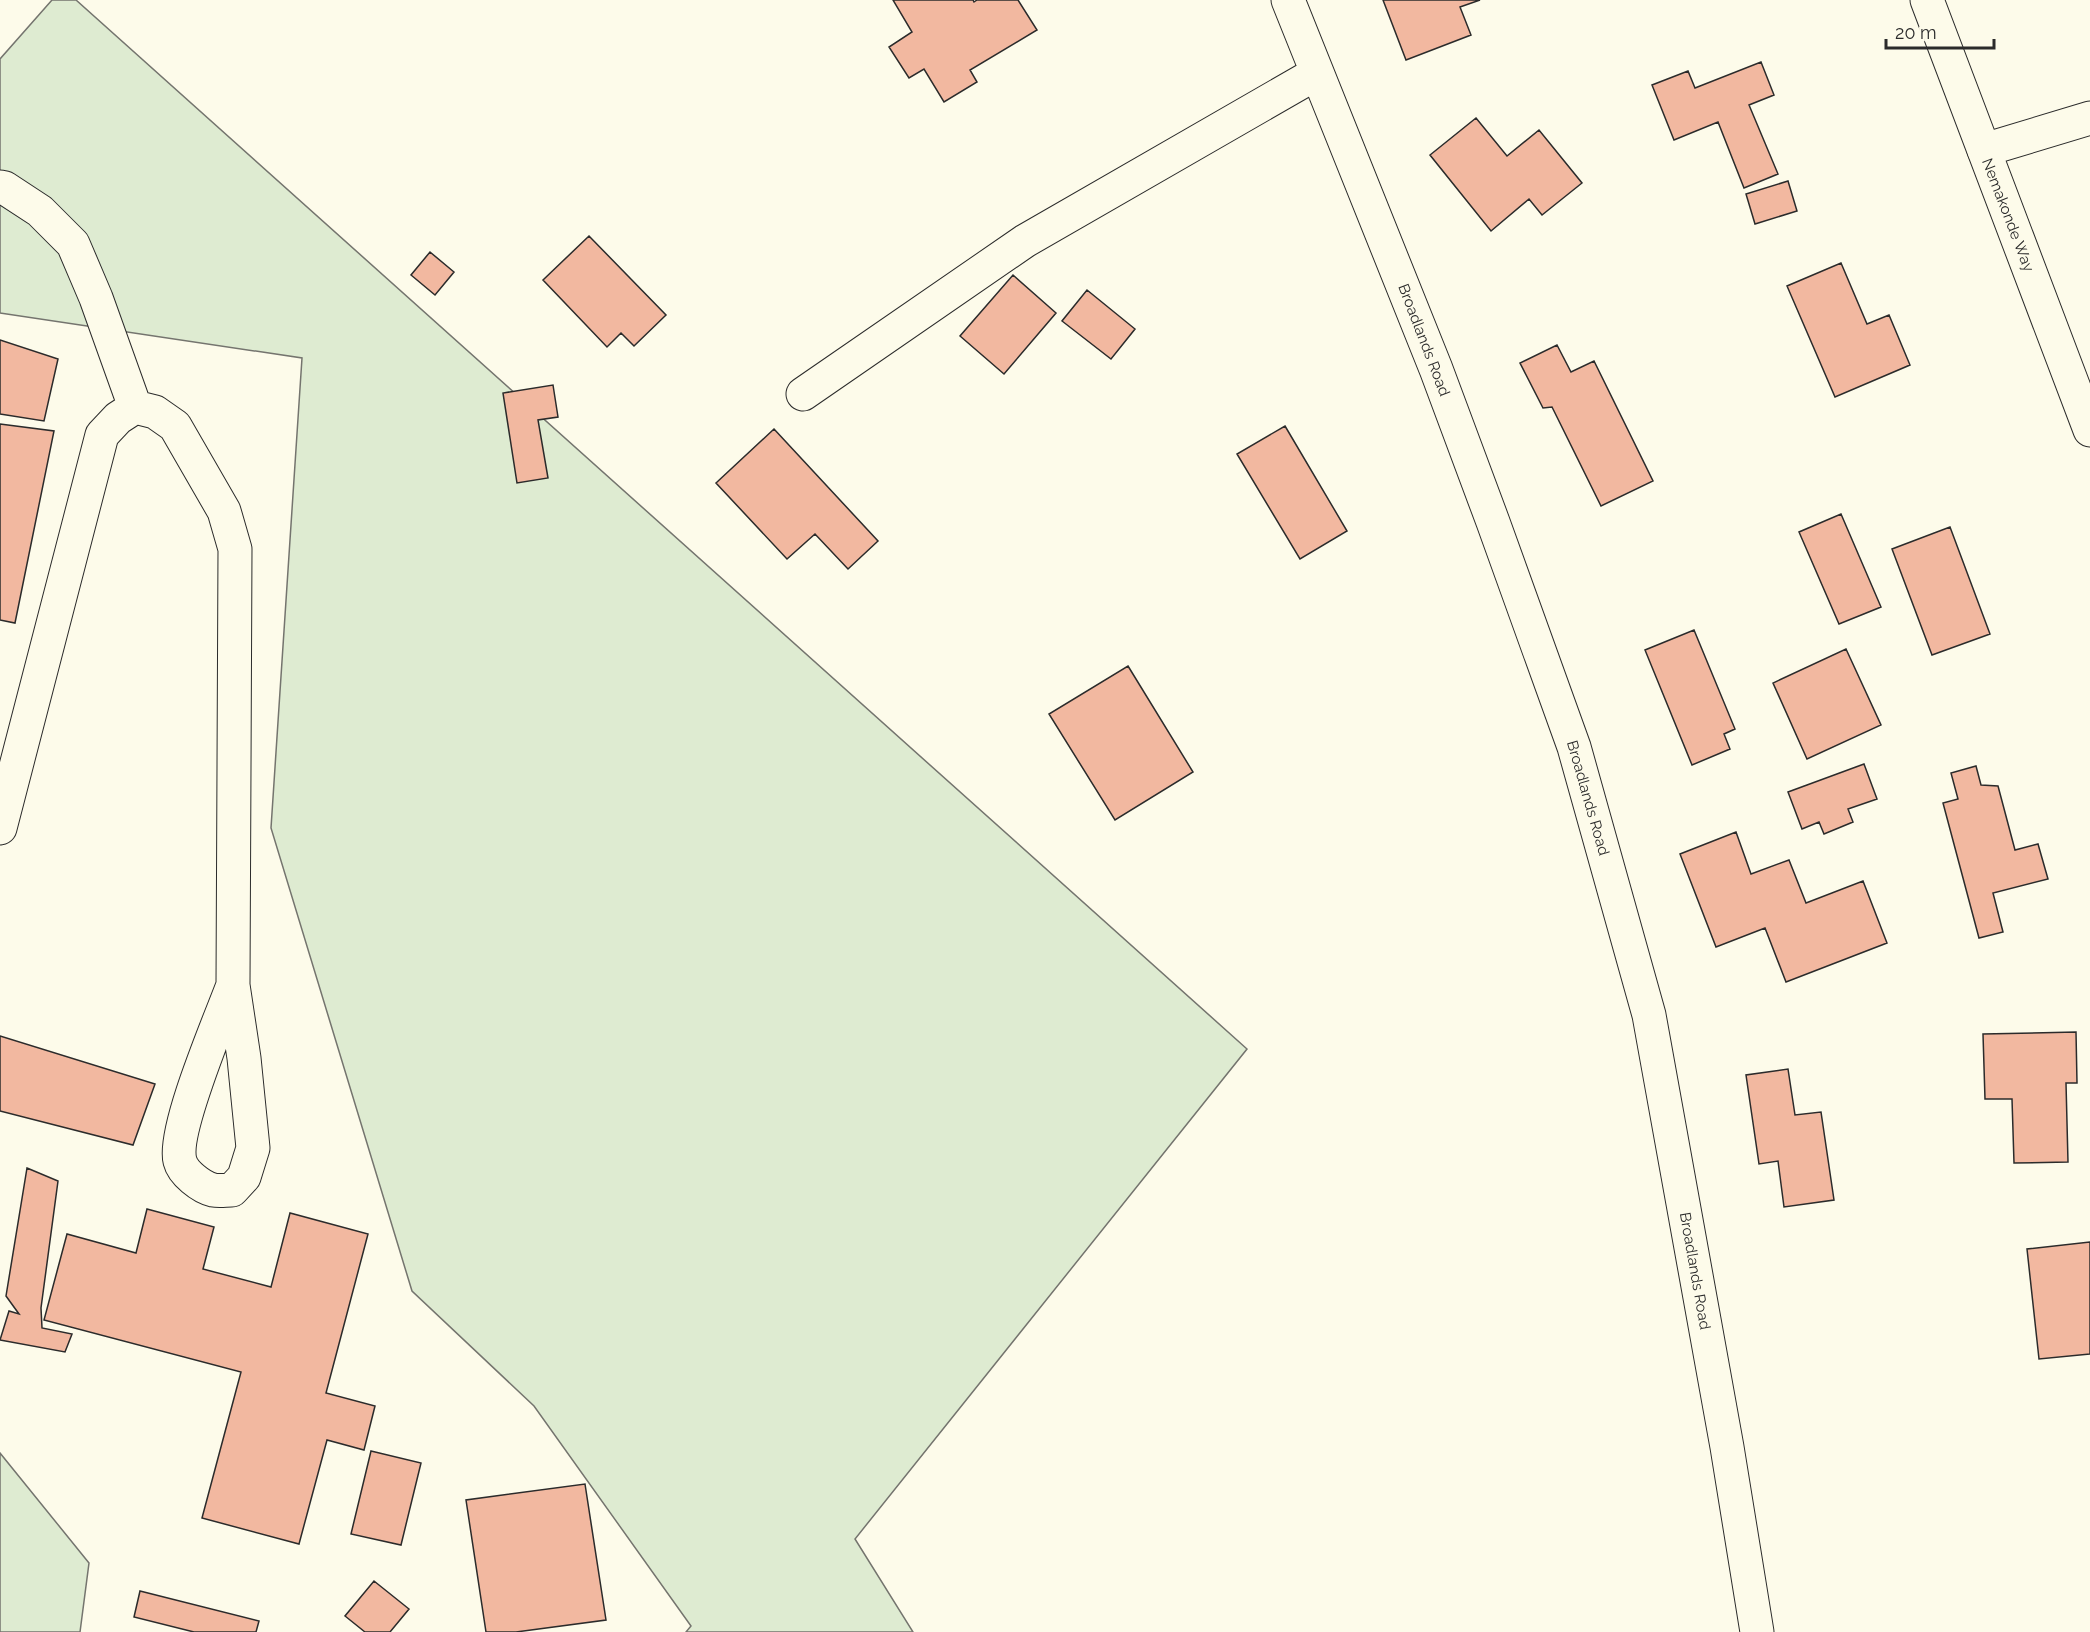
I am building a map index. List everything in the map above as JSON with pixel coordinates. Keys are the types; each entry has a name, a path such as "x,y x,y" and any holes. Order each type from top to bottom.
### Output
{"main road":[{"name":"Broadlands Road","path":"1288,0 1436,369 1574,747 1649,1015 1727,1447 1757,1632"},
{"name":"Nemakonde Way","path":"1927,0 2090,430"},
{"path":"803,394 1025,241 1317,73"},
{"path":"1984,150 2090,118"},
{"path":"0,187 40,211 74,244 135,407"},
{"path":"0,828 102,435 118,418 135,407 155,412 175,426 224,511 235,549 233,986 244,1058 253,1148 244,1177 232,1190 213,1190 194,1180 180,1163 178,1143 188,1109 233,986"}],"green space":[{"path":"52,0 76,0 1247,1049 855,1539 913,1632 686,1632 691,1626 534,1406 412,1291 271,828 302,358 0,313 0,59"},
{"path":"0,1453 89,1563 80,1632 0,1632"}],"building":[{"path":"893,0 973,0 974,2 977,0 1018,0 1037,30 970,70 977,82 944,102 924,69 909,78 889,47 912,32"},
{"path":"1383,0 1480,0 1460,7 1471,35 1406,60"},
{"path":"1761,62 1774,95 1749,105 1778,174 1744,188 1718,122 1674,140 1652,85 1688,71 1695,88"},
{"path":"1476,118 1507,156 1539,130 1582,183 1542,215 1529,199 1491,231 1430,155"},
{"path":"1788,181 1797,211 1755,224 1746,194"},
{"path":"589,236 666,315 634,346 621,333 607,347 543,280"},
{"path":"430,252 454,272 435,295 411,275"},
{"path":"1841,263 1867,324 1889,315 1910,365 1835,397 1787,286"},
{"path":"1013,275 1056,313 1004,374 960,336"},
{"path":"1087,290 1135,329 1111,359 1062,321"},
{"path":"0,340 58,359 44,421 0,414"},
{"path":"1557,345 1571,372 1594,361 1653,481 1601,506 1552,407 1543,408 1520,363"},
{"path":"553,385 558,417 538,420 548,478 517,483 503,393"},
{"path":"0,424 54,431 15,623 0,620"},
{"path":"1285,426 1347,531 1300,559 1237,454"},
{"path":"774,429 878,541 848,569 815,534 787,559 716,483"},
{"path":"1841,514 1881,607 1839,624 1799,532"},
{"path":"1950,527 1990,634 1932,655 1892,549"},
{"path":"1694,630 1735,729 1724,734 1730,749 1692,765 1645,650"},
{"path":"1846,649 1881,725 1807,759 1773,683"},
{"path":"1128,666 1193,772 1115,820 1049,714"},
{"path":"1864,764 1877,799 1848,809 1853,822 1824,834 1819,822 1802,829 1788,792"},
{"path":"1976,766 1981,785 1998,786 2015,850 2038,844 2048,879 1993,893 2003,932 1979,938 1943,803 1958,799 1951,773"},
{"path":"1736,832 1751,874 1789,860 1806,903 1863,881 1887,943 1786,982 1765,928 1716,947 1680,854"},
{"path":"2076,1032 2077,1083 2066,1083 2068,1162 2014,1163 2012,1099 1985,1099 1983,1034"},
{"path":"0,1036 155,1084 133,1145 0,1111"},
{"path":"1788,1069 1795,1115 1821,1112 1834,1200 1784,1207 1778,1161 1759,1164 1746,1075"},
{"path":"27,1168 58,1181 41,1308 42,1328 72,1334 65,1352 0,1340 9,1311 19,1314 6,1296"},
{"path":"147,1209 214,1227 203,1269 271,1287 290,1213 368,1234 326,1393 375,1406 364,1450 327,1440 299,1544 202,1518 241,1372 44,1320 67,1234 136,1253"},
{"path":"2090,1242 2090,1354 2039,1359 2027,1249"},
{"path":"371,1451 421,1463 401,1545 351,1534"},
{"path":"585,1484 606,1620 516,1632 486,1632 466,1500"},
{"path":"374,1581 409,1609 390,1632 365,1632 345,1616"},
{"path":"140,1591 259,1621 256,1632 194,1632 134,1617"}]}
